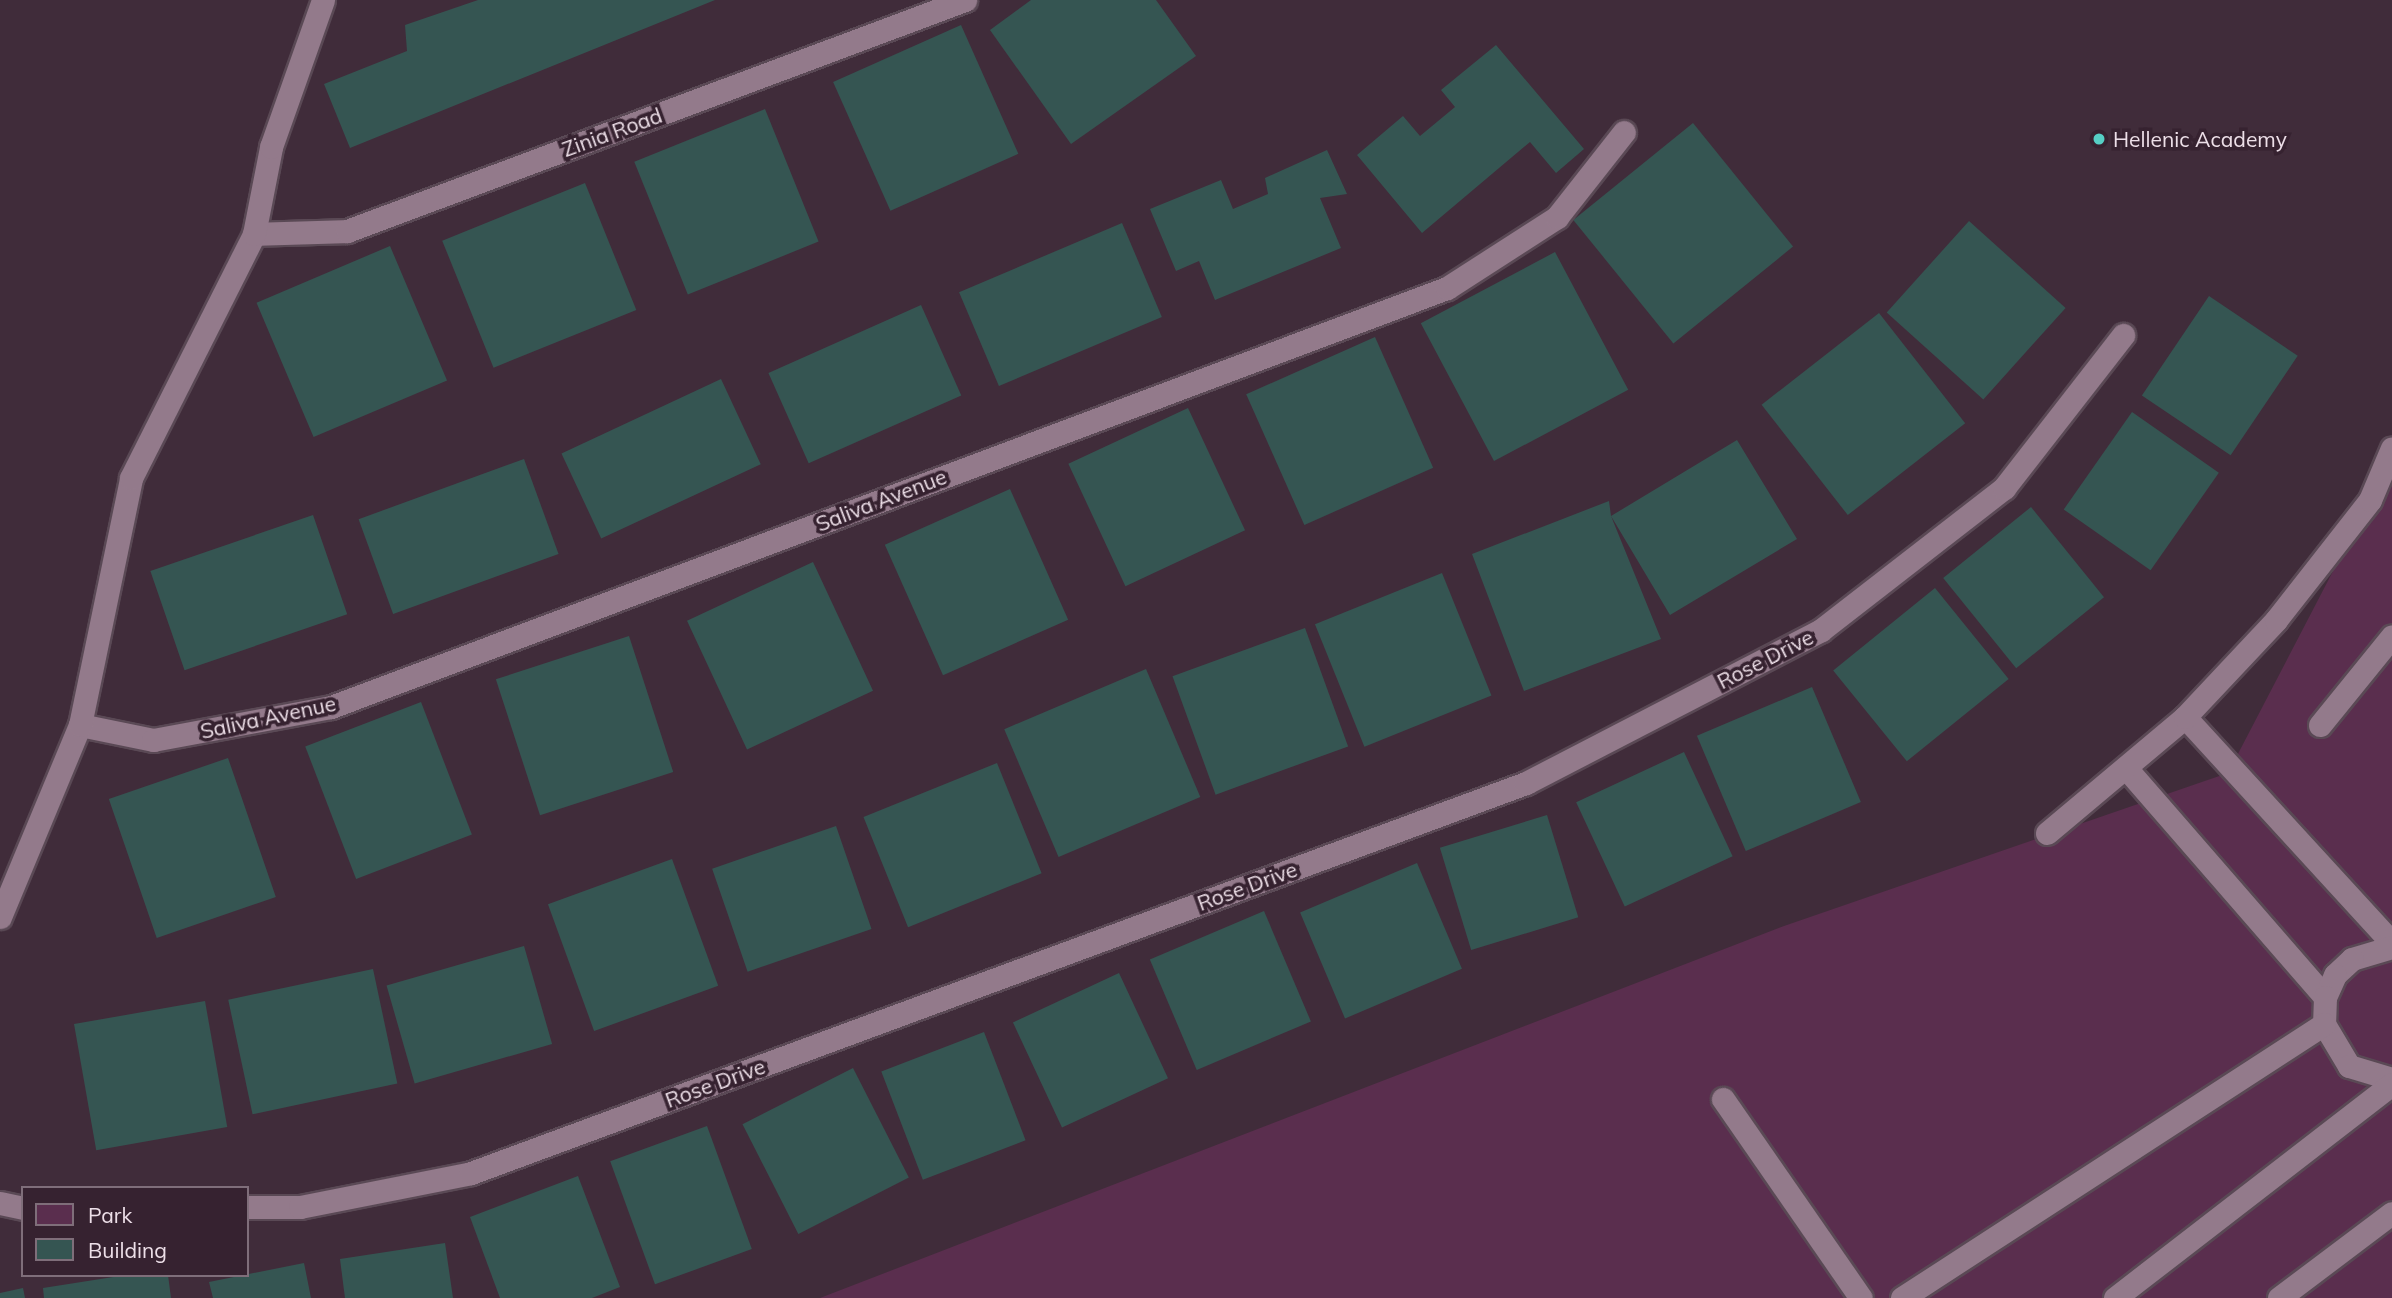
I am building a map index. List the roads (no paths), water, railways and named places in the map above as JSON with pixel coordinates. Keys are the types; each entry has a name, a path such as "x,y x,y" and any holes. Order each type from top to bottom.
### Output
{"lane":[{"path":"0,917 80,726 131,478 254,234 271,147 323,0"},
{"name":"Zinia Road","path":"254,234 347,231 965,0"},
{"name":"Saliva Avenue","path":"80,726 153,740 331,707 1447,288 1557,217 1624,132"},
{"name":"Rose Drive","path":"248,1207 300,1207 471,1173 1526,783 1821,630 2004,488 2123,335"},
{"path":"2047,833 2185,717 2318,570 2370,500 2392,448"},
{"path":"2320,725 2392,636"},
{"path":"2185,717 2392,945 2352,959 2325,997 2323,1024 2349,1066 2392,1081"},
{"path":"2126,768 2325,997"},
{"path":"1902,1298 2323,1024"},
{"path":"2115,1298 2392,1081"},
{"path":"1723,1099 1861,1298"},
{"path":"0,1203 21,1208"},
{"path":"2279,1298 2392,1213"}],"place":[{"name":"Hellenic Academy","path":"2099,139"}]}
